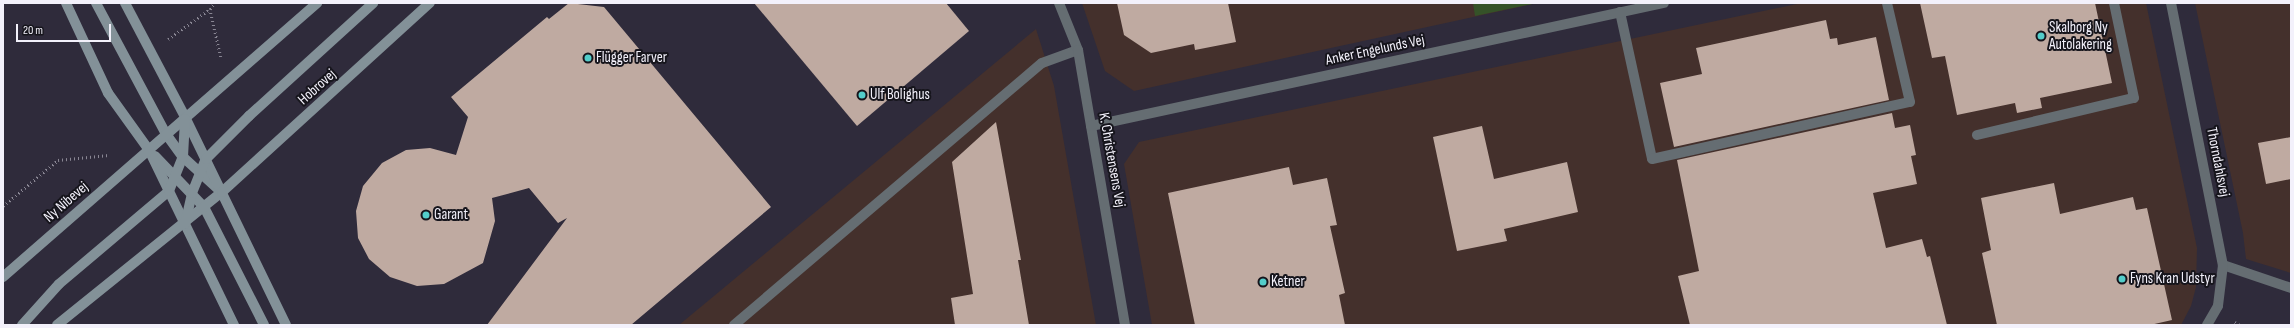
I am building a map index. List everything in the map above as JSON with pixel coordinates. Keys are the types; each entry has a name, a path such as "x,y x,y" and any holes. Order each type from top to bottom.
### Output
{"main road":[{"path":"66,3 108,93 149,150 204,207 264,325"},
{"path":"96,3 166,134 183,157 199,173 222,192"},
{"path":"125,3 206,159 286,325"},
{"path":"149,150 227,80 317,3"},
{"path":"57,325 185,224 192,193 206,159 249,116 373,3"},
{"name":"Hobrovej","path":"185,224 430,3"},
{"path":"22,325 59,284 169,192 183,157 185,118"},
{"path":"149,150 234,325"},
{"name":"Ny Nibevej","path":"3,277 149,150"}],"street":[{"name":"K. Christensens Vej","path":"1059,3 1078,50 1125,325"},
{"name":"Anker Engelunds Vej","path":"1091,126 1664,3"},
{"path":"1620,12 1652,159 1910,102 1887,3"},
{"path":"1977,135 2134,98 2114,3"},
{"name":"Thorndahlsvej","path":"2171,3 2223,265 2218,306 2207,325"},
{"path":"734,325 1042,62 1078,50"},
{"path":"2223,265 2291,288"}],"path":[{"path":"150,52 210,9 214,3"},
{"path":"210,9 227,80"},
{"path":"3,206 58,160 111,154"}],"shaded area":[{"path":"1082,3 1537,3 1134,91 1105,71"},
{"path":"1802,3 2146,3 2197,248 2196,287 2191,306 2181,325 1152,325 1124,164 1139,142"},
{"path":"2195,3 2291,3 2291,273 2246,259 2243,233"},
{"path":"1036,29 1054,86 1096,325 679,325"}],"green space":[{"path":"1473,3 1537,3 1475,16"}],"building":[{"path":"569,3 604,7 771,207 631,325 487,325 567,218 558,223 529,188 492,198 495,221 483,263 444,284 417,286 390,277 369,259 358,238 356,211 363,186 382,163 406,150 430,148 456,155 468,117 451,97 547,17 549,19"},
{"name":"Ulf Bolighus","path":"754,3 946,3 969,31 857,126"},
{"path":"1117,3 1228,3 1236,42 1195,50 1194,44 1151,53 1124,35"},
{"path":"1920,3 2095,3 2112,83 2040,98 2042,108 2017,113 2015,103 1957,115 1945,56 1932,58"},
{"path":"1826,20 1830,39 1837,38 1838,45 1876,37 1889,100 1674,147 1660,83 1702,74 1696,48"},
{"path":"1892,113 1895,128 1910,125 1916,155 1911,156 1917,184 1873,193 1886,248 1922,239 1927,257 1930,256 1947,325 1690,325 1678,276 1699,271 1677,160"},
{"path":"996,122 1021,260 1018,260 1029,325 955,325 951,298 973,294 952,162"},
{"path":"1482,126 1494,179 1567,162 1578,212 1504,229 1507,241 1457,251 1433,137"},
{"path":"2291,137 2291,179 2266,184 2258,143"},
{"path":"1289,167 1293,185 1327,178 1337,225 1330,226 1345,293 1339,295 1345,325 1195,325 1168,193"},
{"path":"2054,183 2060,214 2133,197 2136,210 2147,208 2172,320 2150,325 1997,325 1982,253 1991,250 1981,198"}],"place":[{"name":"Skalborg Ny Autolakering","path":"2041,36"},
{"name":"Flügger Farver","path":"588,58"},
{"name":"Ulf Bolighus","path":"862,95"},
{"name":"Garant","path":"426,215"},
{"name":"Fyns Kran Udstyr","path":"2122,279"},
{"name":"Ketner","path":"1263,282"}]}
